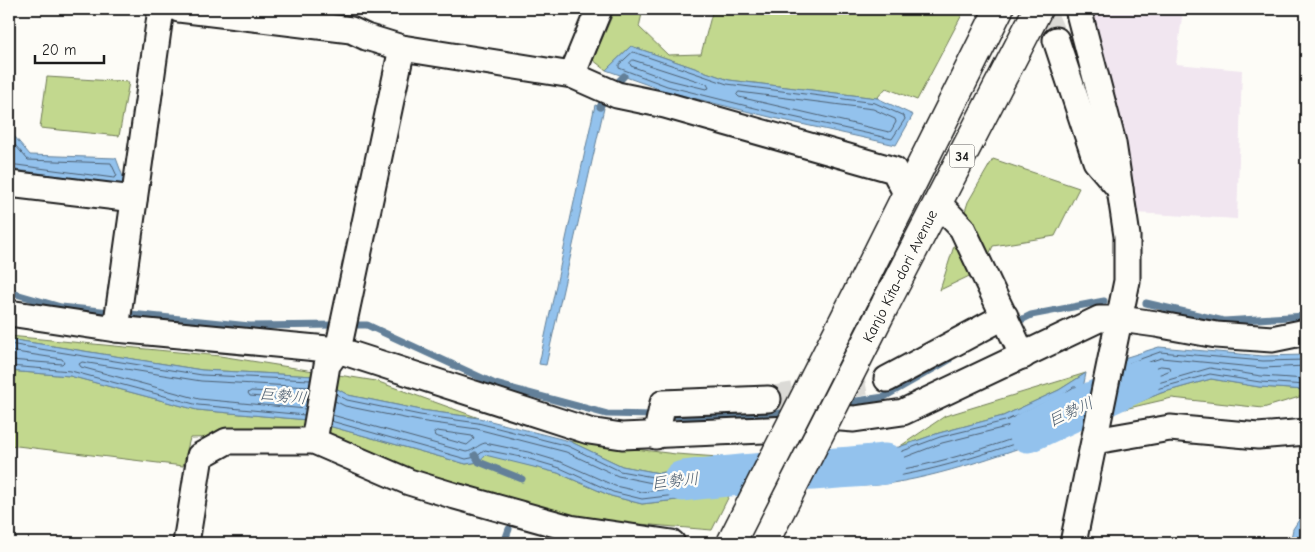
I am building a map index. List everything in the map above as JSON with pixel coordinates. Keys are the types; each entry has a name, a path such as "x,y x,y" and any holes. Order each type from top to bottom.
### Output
{"highway":[{"name":"Kanjo Kita-dori Avenue","path":"731,543 790,429 999,9"},
{"name":"Kanjo Kita-dori Avenue","path":"764,543 1038,9"}],"street":[{"path":"116,329 161,9"},
{"path":"179,9 352,19 366,37 402,48 572,75 609,91 894,170 906,193"},
{"path":"572,75 600,9"},
{"path":"1073,543 1127,281 1127,236 1113,143 1078,9"},
{"path":"1056,40 1096,161 1120,189"},
{"path":"314,441 347,306 402,48"},
{"path":"9,184 134,199"},
{"path":"938,203 962,228 1019,349"},
{"path":"9,314 116,329 335,351 589,431 622,436 790,429"},
{"path":"887,379 1005,316"},
{"path":"828,417 854,419 903,412 1019,349 1099,319 1120,319 1216,335 1272,339 1306,332"},
{"path":"656,436 663,403 768,399"},
{"path":"1095,441 1170,428 1258,436 1306,432"},
{"path":"186,543 200,456 227,441 314,441 409,482 456,496 570,528 672,543"}],"shaded area":[{"path":"1097,9 1183,9 1176,64 1242,70 1237,219 1135,213 1094,22"}],"green space":[{"path":"615,9 643,9 639,27 668,55 701,54 713,9 965,9 917,100 886,88 877,98 729,80 631,46 606,70 593,60"},
{"path":"47,77 129,82 119,136 40,128"},
{"path":"993,159 1079,188 1055,236 993,246 982,270 940,290 968,202"},
{"path":"9,336 220,356 376,381 479,418 421,410 348,395 314,376 202,370 9,339"},
{"path":"9,371 70,376 197,410 307,420 466,464 479,462 485,454 558,473 611,496 642,504 730,494 712,530 579,519 424,477 313,435 190,438 183,466 9,445"},
{"path":"1086,373 1059,390 1003,416 939,433 899,447 945,416"},
{"path":"1211,379 1259,387 1306,390 1306,395 1263,408 1172,398 1120,410 1161,393"},
{"path":"569,441 676,454 747,459 659,473 622,466"}],"water":[{"path":"631,46 729,80 877,98 913,115 896,145 774,118 665,91 606,70"},
{"path":"595,105 604,108 546,365 539,364"},
{"path":"9,130 30,155 116,158 126,185 9,169"},
{"path":"9,339 202,370 315,376 348,395 421,410 479,418 569,441 622,466 659,473 747,459 730,494 642,504 611,496 558,473 485,455 479,462 466,464 307,420 197,410 70,376 9,371"},
{"path":"1159,347 1263,356 1306,355 1306,390 1259,387 1211,379 1161,393 1120,410 1114,402 1124,358"},
{"path":"1086,373 1079,408 1072,430 952,470 927,476 878,485 821,487 837,454 899,447 939,433 1003,416 1059,390"},
{"path":"1306,509 1306,543 1290,543 1293,529"}],"pier":[{"path":"838,451 820,489 818,486 835,453"},
{"path":"748,457 749,461 732,495 729,496"}],"waterway":[{"path":"600,107 608,92 624,76"},
{"path":"9,292 61,307 250,326 338,325"},
{"path":"1013,324 1031,315 1104,301"},
{"path":"1146,303 1224,321 1306,316"},
{"path":"349,325 367,325 495,384 607,414 746,417 790,410"},
{"path":"843,403 884,397 949,360"},
{"name":"巨勢川","path":"1028,432 1140,380"},
{"path":"475,455 479,462 522,479"},
{"name":"巨勢川","path":"683,481 885,464"},
{"path":"504,543 509,529"}],"tunnel":[{"path":"1042,9 1056,40"},
{"path":"768,399 887,379"}]}
